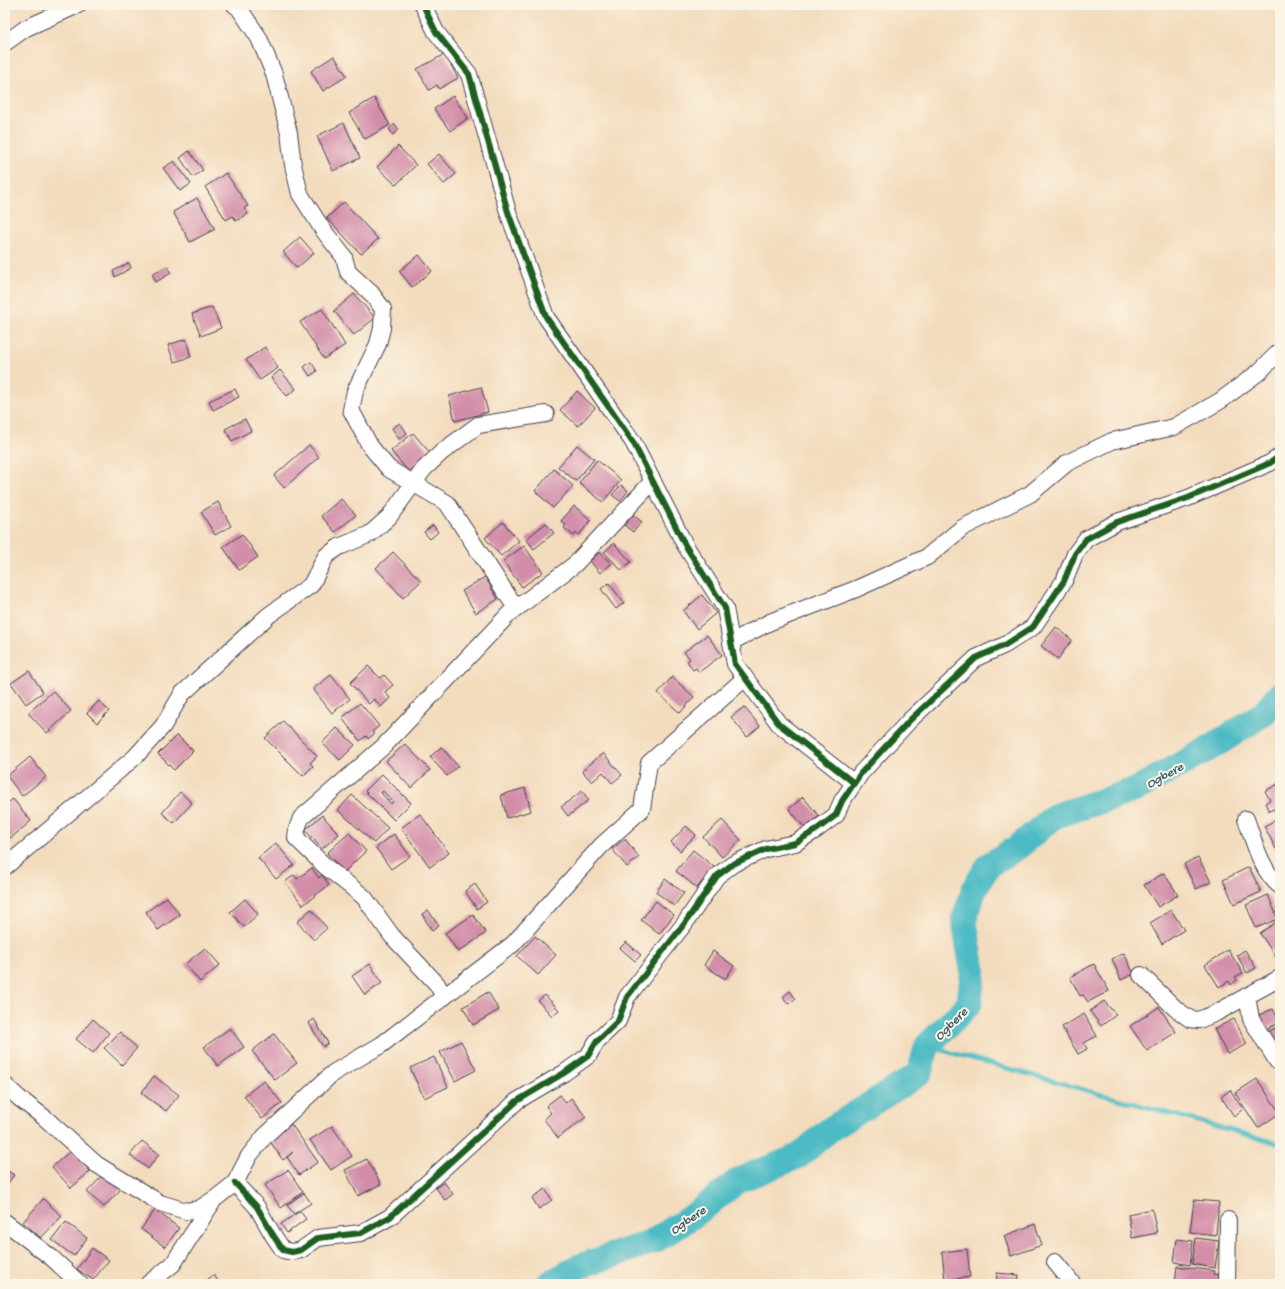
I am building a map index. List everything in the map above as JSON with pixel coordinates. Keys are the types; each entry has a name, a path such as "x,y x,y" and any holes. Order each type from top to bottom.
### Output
{"street":[{"path":"5,43 26,28 78,5"},
{"path":"235,5 239,8 259,38 274,74 289,133 293,165 300,194 323,230 344,257 348,272 371,293 382,309 382,328 378,344 355,391 351,410 370,446 389,469 447,503 516,608"},
{"path":"423,5 436,32 469,74 508,212 546,317 633,442 685,545 725,608 735,664 780,724 854,783"},
{"path":"731,642 770,622 856,590 927,557 962,528 1030,494 1067,463 1112,441 1174,426 1220,401 1259,372 1280,351"},
{"path":"5,867 135,757 163,726 182,694 269,615 311,585 326,556 339,547 370,534 388,517 424,469 442,452 478,425 546,414"},
{"path":"235,1182 258,1207 283,1250 292,1252 301,1250 318,1238 361,1233 390,1217 517,1101 588,1056 597,1041 618,1021 627,998 685,923 718,876 733,864 766,849 795,843 836,815 842,801 861,773 910,720 976,658 1005,645 1033,627 1064,581 1075,554 1086,539 1117,522 1188,498 1270,463 1280,456"},
{"path":"444,997 437,984 392,936 364,897 326,867 296,838 297,829 301,818 384,746 509,614 574,565 653,482"},
{"path":"5,1085 45,1118 96,1164 160,1203 186,1211 199,1208 216,1198 235,1182 249,1156 265,1136 333,1074 381,1045 513,944 601,846 642,809 649,763 745,678"},
{"path":"1246,819 1265,867 1273,881 1280,886"},
{"path":"1141,976 1176,1009 1190,1019 1199,1020 1216,1013 1280,978"},
{"path":"1247,996 1251,1019 1277,1061"},
{"path":"148,1284 173,1264 216,1198"},
{"path":"1227,1284 1228,1220"},
{"path":"5,1222 52,1258 80,1284"},
{"path":"1055,1262 1073,1284"}],"building":[{"path":"445,54 458,78 439,89 437,85 429,90 417,69"},
{"path":"334,56 347,76 323,91 311,71"},
{"path":"453,96 468,118 450,131 434,109"},
{"path":"374,98 390,125 365,139 349,113"},
{"path":"344,123 360,158 333,171 317,136"},
{"path":"395,124 399,130 393,135 389,129"},
{"path":"398,146 416,165 396,185 377,167"},
{"path":"189,151 203,170 193,177 180,158"},
{"path":"439,154 456,174 444,184 427,164"},
{"path":"174,161 191,184 180,191 163,168"},
{"path":"226,173 248,206 244,208 248,214 236,221 233,216 226,220 205,187"},
{"path":"197,198 215,229 190,242 173,212"},
{"path":"344,202 378,239 361,254 327,218"},
{"path":"300,237 314,253 297,268 283,252"},
{"path":"419,255 432,271 412,287 399,271"},
{"path":"129,263 131,268 115,277 113,271"},
{"path":"167,266 171,273 156,282 152,274"},
{"path":"354,294 375,318 354,335 334,311"},
{"path":"212,307 221,328 201,336 192,314"},
{"path":"322,309 345,345 324,359 300,322"},
{"path":"186,339 191,357 174,362 168,345"},
{"path":"265,347 278,368 260,380 246,360"},
{"path":"311,362 317,371 310,376 304,367"},
{"path":"280,370 296,389 287,396 271,378"},
{"path":"481,387 488,412 455,421 449,396"},
{"path":"235,389 239,397 213,410 209,401"},
{"path":"577,391 595,408 578,426 560,410"},
{"path":"245,419 251,431 232,441 225,429"},
{"path":"400,423 407,433 399,439 392,428"},
{"path":"413,433 431,454 409,472 391,451"},
{"path":"309,445 319,457 284,488 274,476"},
{"path":"577,445 594,459 576,481 558,467"},
{"path":"597,460 621,480 603,502 579,483"},
{"path":"554,469 573,486 553,508 535,491"},
{"path":"621,485 628,491 620,501 612,495"},
{"path":"341,499 356,515 335,532 321,516"},
{"path":"218,502 231,526 215,535 201,512"},
{"path":"574,506 591,520 579,535 576,533 574,536 564,528 566,525 561,521"},
{"path":"633,515 642,522 633,532 624,525"},
{"path":"503,522 519,541 501,556 485,538"},
{"path":"546,523 554,533 534,549 526,539"},
{"path":"433,525 438,532 430,539 424,532"},
{"path":"242,534 258,557 239,570 223,547"},
{"path":"614,543 631,562 621,570 604,552"},
{"path":"524,546 543,572 522,587 503,561"},
{"path":"393,552 421,581 403,598 376,568"},
{"path":"600,552 611,564 600,573 590,561"},
{"path":"485,577 498,599 476,613 462,591"},
{"path":"609,583 624,603 616,609 601,589"},
{"path":"702,595 716,613 697,629 683,611"},
{"path":"1056,627 1072,640 1058,659 1041,646"},
{"path":"707,635 722,655 699,672 696,668 693,670 687,661 690,659 684,652"},
{"path":"368,666 380,678 384,675 393,685 385,692 390,698 381,707 374,699 369,704 350,683"},
{"path":"29,671 43,692 26,704 11,683"},
{"path":"331,675 350,699 332,713 313,689"},
{"path":"672,677 694,697 680,713 658,693"},
{"path":"53,691 71,711 47,733 28,713"},
{"path":"99,701 109,711 97,723 87,713"},
{"path":"360,703 379,726 372,732 374,734 368,739 366,736 360,741 342,718"},
{"path":"744,707 760,726 747,737 731,717"},
{"path":"283,721 317,756 310,763 313,766 303,776 265,738"},
{"path":"337,728 355,745 340,760 322,743"},
{"path":"177,735 193,751 174,770 158,754"},
{"path":"405,744 430,770 411,788 386,761"},
{"path":"441,747 458,766 447,776 430,757"},
{"path":"603,753 622,775 612,783 603,772 592,782 582,771"},
{"path":"30,757 46,777 22,796 7,776"},
{"path":"382,774 411,803 394,820 365,791","holes":["383,791 393,802 391,804 381,793"]},
{"path":"1280,783 1280,814 1277,815 1274,809 1269,811 1265,803 1270,800 1265,791"},
{"path":"525,788 531,811 507,818 501,795"},
{"path":"582,791 589,800 568,816 561,807"},
{"path":"180,792 192,803 174,823 162,813"},
{"path":"352,795 388,828 374,843 338,810"},
{"path":"803,797 819,816 805,828 789,809"},
{"path":"13,799 31,821 11,838 5,831 5,805"},
{"path":"420,814 449,853 430,867 401,828"},
{"path":"322,815 339,834 322,849 305,830"},
{"path":"1280,818 1280,847 1276,849 1264,826"},
{"path":"722,820 741,840 722,857 703,837"},
{"path":"686,826 696,835 680,851 671,842"},
{"path":"349,833 366,851 344,872 327,853"},
{"path":"394,834 410,856 391,869 376,848"},
{"path":"625,839 639,857 627,867 612,849"},
{"path":"276,843 294,865 276,879 258,858"},
{"path":"693,850 714,867 697,888 676,871"},
{"path":"1198,857 1211,882 1196,889 1184,864"},
{"path":"1249,867 1261,892 1234,904 1223,880"},
{"path":"312,868 319,878 322,875 329,885 303,905 285,882 294,875 297,879"},
{"path":"1164,873 1178,895 1158,907 1144,885"},
{"path":"665,879 684,893 674,906 656,892"},
{"path":"475,884 487,902 477,909 465,891"},
{"path":"1268,895 1278,919 1256,928 1246,905"},
{"path":"167,897 180,915 158,930 146,912"},
{"path":"245,899 258,914 244,927 230,912"},
{"path":"656,901 674,915 659,934 641,920"},
{"path":"311,909 327,928 314,940 297,922"},
{"path":"428,910 439,926 432,931 422,914"},
{"path":"1171,910 1184,930 1162,944 1150,923"},
{"path":"473,915 486,933 458,952 445,933"},
{"path":"1278,921 1280,924 1280,957 1277,959 1260,933"},
{"path":"535,936 556,955 538,975 517,956"},
{"path":"626,942 641,955 635,961 620,948"},
{"path":"205,948 220,965 200,982 185,964"},
{"path":"1228,950 1243,973 1235,977 1237,980 1231,985 1229,981 1219,987 1205,965"},
{"path":"1245,950 1256,968 1247,973 1237,955"},
{"path":"713,951 734,966 725,979 704,965"},
{"path":"1124,953 1134,974 1121,980 1112,959"},
{"path":"370,964 382,983 365,995 352,976"},
{"path":"1094,964 1109,991 1088,1002 1083,995 1080,996 1070,977"},
{"path":"790,991 796,999 788,1004 783,997"},
{"path":"488,992 499,1010 473,1025 463,1007"},
{"path":"545,995 559,1010 552,1016 538,1001"},
{"path":"1104,1001 1116,1015 1101,1026 1090,1011"},
{"path":"1159,1007 1176,1032 1147,1051 1130,1026"},
{"path":"1273,1009 1280,1023 1260,1031 1254,1017"},
{"path":"1084,1014 1097,1036 1084,1043 1087,1049 1078,1054 1062,1027"},
{"path":"93,1019 109,1033 93,1053 76,1039"},
{"path":"314,1019 328,1043 323,1047 309,1023"},
{"path":"1234,1019 1247,1044 1227,1054 1214,1029"},
{"path":"1280,1026 1280,1051 1267,1032"},
{"path":"230,1028 244,1047 218,1066 204,1047"},
{"path":"120,1032 137,1048 122,1065 104,1048"},
{"path":"274,1034 297,1063 275,1080 252,1051"},
{"path":"461,1041 476,1070 455,1081 440,1052"},
{"path":"434,1057 448,1087 424,1098 410,1068"},
{"path":"154,1076 179,1095 166,1111 141,1093"},
{"path":"1257,1079 1280,1113 1258,1128 1235,1093"},
{"path":"264,1081 282,1103 262,1119 244,1096"},
{"path":"1230,1090 1243,1109 1234,1116 1221,1097"},
{"path":"560,1095 566,1103 571,1098 586,1117 558,1138 544,1119 551,1113 546,1106"},
{"path":"291,1124 318,1162 299,1175 287,1157 293,1152 283,1160 269,1140"},
{"path":"332,1126 352,1156 331,1170 310,1140"},
{"path":"142,1141 159,1154 148,1169 130,1155"},
{"path":"71,1150 90,1171 71,1188 52,1167"},
{"path":"367,1159 381,1184 358,1196 345,1170"},
{"path":"5,1169 14,1175 5,1187"},
{"path":"288,1170 303,1192 281,1208 265,1185"},
{"path":"104,1174 121,1189 104,1207 87,1192"},
{"path":"444,1182 453,1194 445,1200 436,1188"},
{"path":"545,1189 552,1200 539,1209 532,1198"},
{"path":"304,1193 311,1203 294,1214 287,1205"},
{"path":"43,1199 62,1216 41,1238 23,1222"},
{"path":"1194,1200 1219,1202 1216,1235 1190,1232"},
{"path":"1152,1209 1157,1233 1132,1238 1128,1214"},
{"path":"155,1210 179,1228 165,1247 141,1229"},
{"path":"300,1211 306,1219 287,1233 281,1224"},
{"path":"66,1222 87,1238 74,1256 52,1240"},
{"path":"1035,1224 1042,1245 1011,1256 1004,1236"},
{"path":"1196,1238 1219,1241 1215,1268 1192,1264"},
{"path":"1177,1239 1193,1241 1190,1265 1174,1262"},
{"path":"92,1248 109,1260 93,1280 77,1269"},
{"path":"967,1249 970,1277 945,1280 942,1252"},
{"path":"1177,1266 1214,1271 1213,1274 1219,1275 1218,1284 1175,1284"},
{"path":"997,1273 1019,1275 1018,1284 996,1284"},
{"path":"214,1275 220,1284 201,1284"}],"waterway":[{"name":"Ogbere","path":"549,1284 578,1267 654,1241 693,1216 739,1180 799,1156 829,1130 919,1074 927,1046 969,1004 973,972 964,920 975,887 989,865 1018,847 1055,816 1135,790 1214,746 1263,714 1280,694"},
{"path":"927,1046 1280,1144"}],"cycle path":[{"path":"423,5 436,32 469,74 508,212 546,317 633,442 685,545 725,608 735,664 779,724 854,783"},
{"path":"235,1183 257,1207 283,1250 292,1252 301,1250 318,1238 361,1233 390,1217 517,1101 564,1073 588,1056 597,1041 618,1021 627,997 685,923 717,876 733,864 766,849 795,843 836,815 842,801 861,773 910,720 976,658 1005,645 1033,627 1064,581 1075,554 1086,539 1117,522 1188,498 1270,463 1280,456"}]}
